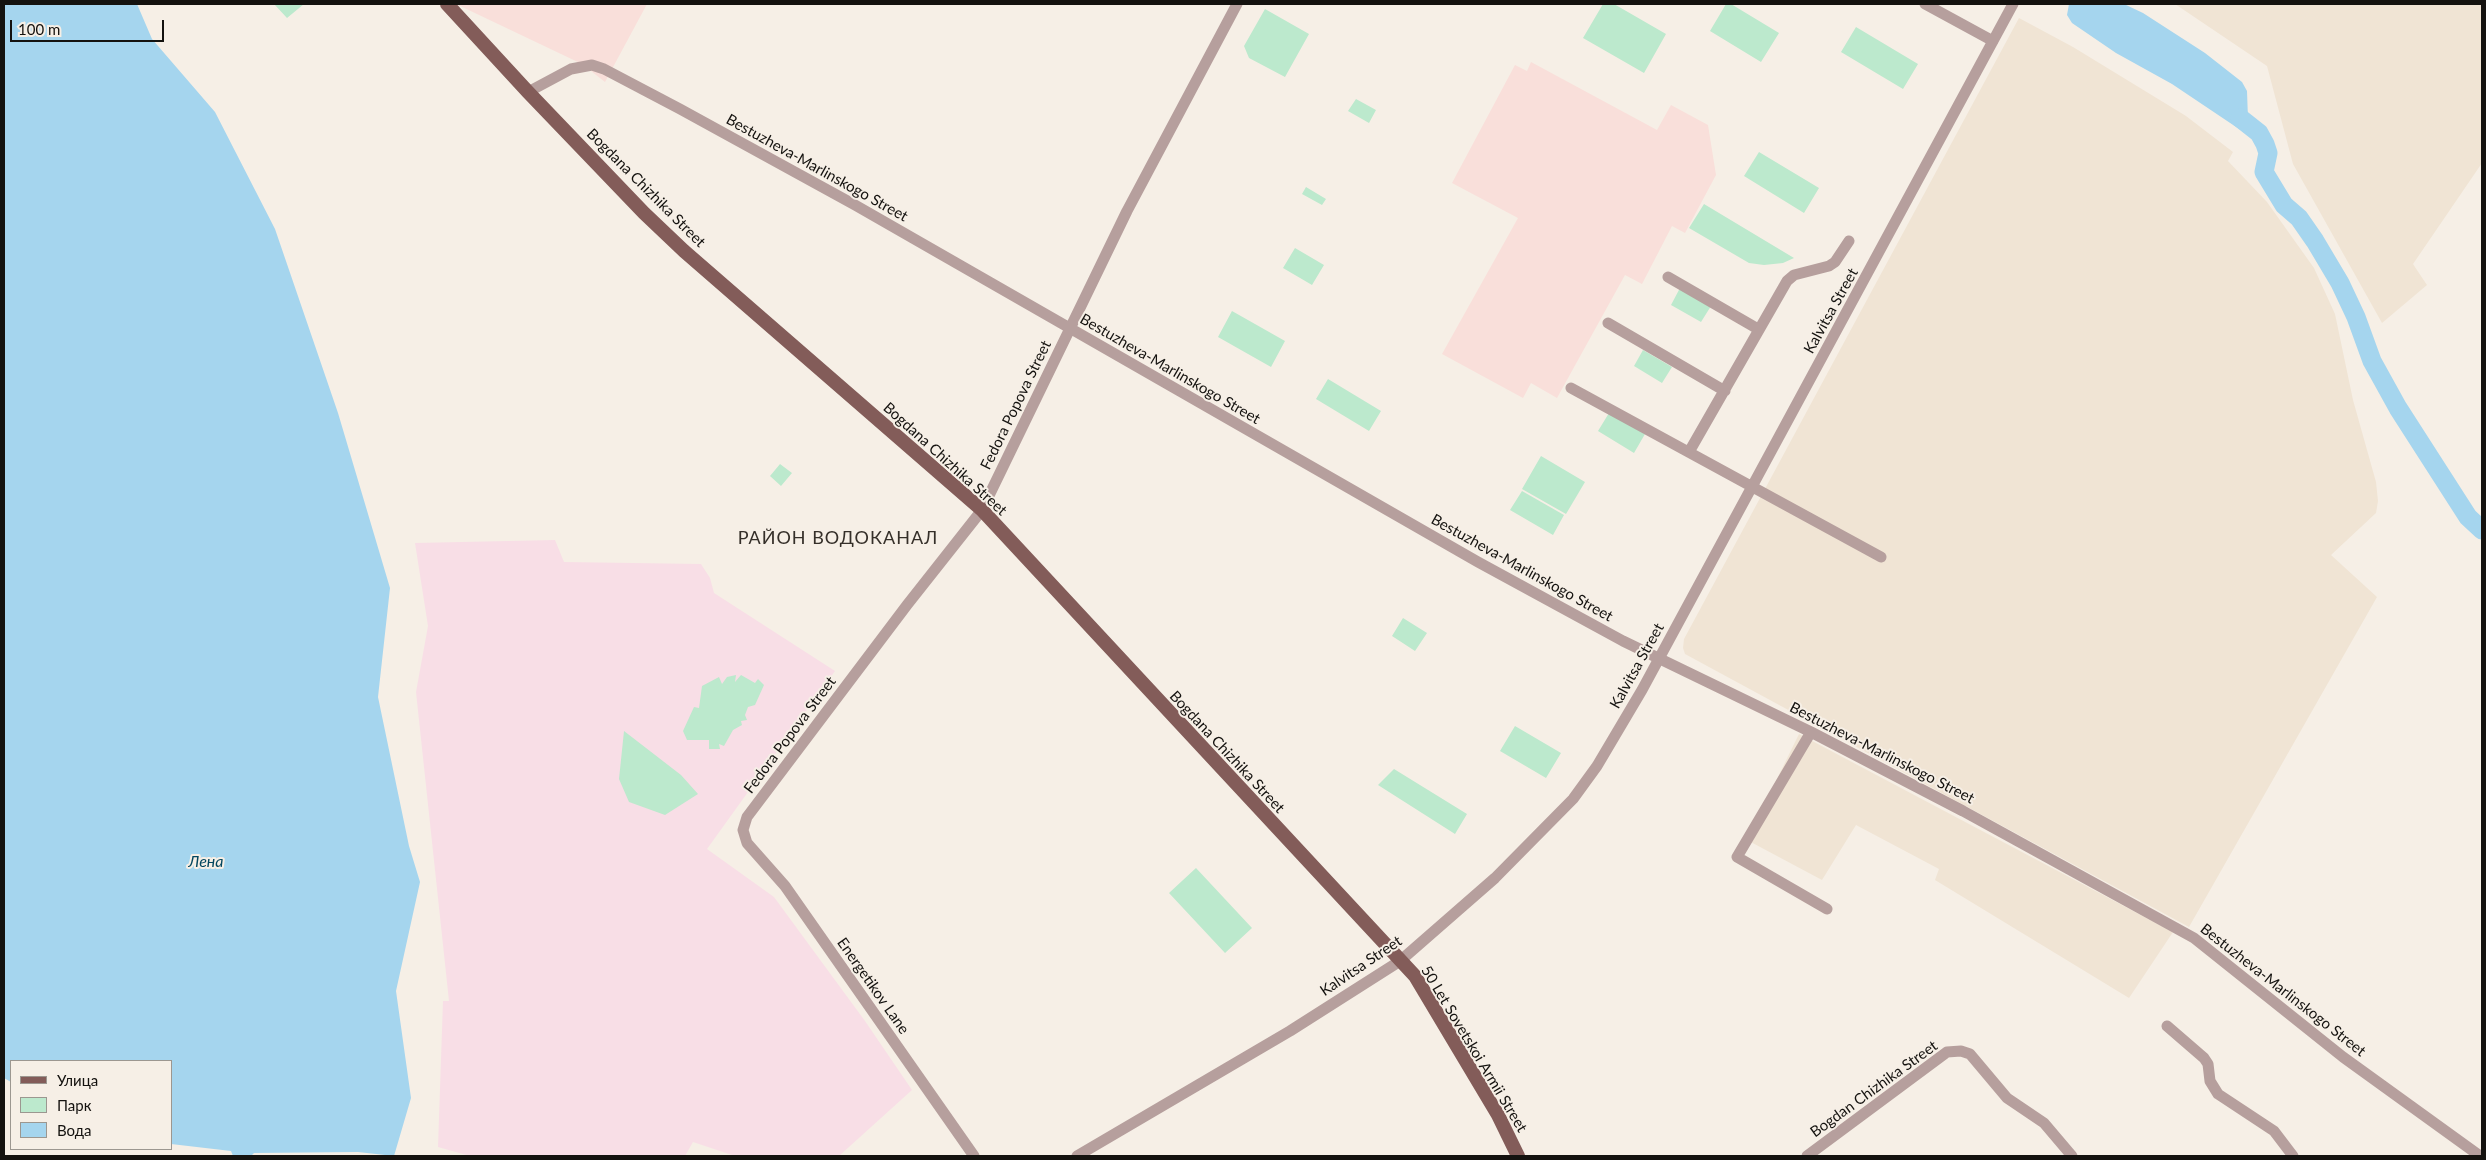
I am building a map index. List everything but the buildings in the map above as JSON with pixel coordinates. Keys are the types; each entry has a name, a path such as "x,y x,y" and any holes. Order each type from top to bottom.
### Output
{"main road":[{"name":"Bogdana Chizhika Street","path":"451,5 528,92 644,213 684,251 982,510 1400,961"},
{"name":"50 Let Sovetskoi Armii Street","path":"1400,961 1415,976 1498,1115 1518,1156"}],"street":[{"name":"Fedora Popova Street","path":"743,837 747,817 907,605 982,510 1140,185 1237,4"},
{"path":"1925,4 1993,41"},
{"name":"Kalvitsa Street","path":"1077,1156 1290,1031 1400,961 1496,878 1573,799 1598,766 1659,658 2013,4"},
{"name":"Bestuzheva-Marlinskogo Street","path":"528,92 571,69 592,65 604,69 855,205 1478,562 1623,641 1811,732 1963,811 2194,938 2342,1057 2480,1156"},
{"path":"1689,452 1787,280 1794,275 1829,266 1835,262 1849,240"},
{"path":"1668,277 1758,329"},
{"path":"1608,323 1725,391"},
{"path":"1572,388 1881,557"},
{"path":"1811,732 1737,857 1827,909"},
{"name":"Energetikov Lane","path":"743,837 785,886 974,1156"},
{"path":"2167,1026 2204,1058 2208,1064 2210,1081 2218,1094 2274,1132 2293,1156"},
{"name":"Bogdan Chizhika Street","path":"1808,1156 1947,1052 1961,1050 1970,1054 2007,1098 2044,1123 2072,1156"}],"shaded area":[{"path":"456,4 647,4 605,82 582,64"},
{"path":"2175,4 2482,4 2482,163 2413,264 2427,285 2382,323 2293,164 2267,66"},
{"path":"2019,18 2073,47 2186,116 2233,152 2228,161 2267,202 2314,268 2335,314 2353,400 2376,482 2378,501 2376,513 2331,555 2377,597 2189,927 1685,654 1683,648 1684,639"},
{"path":"1531,62 1657,130 1671,105 1708,125 1716,175 1685,233 1672,226 1642,284 1625,275 1557,398 1531,383 1523,398 1442,354 1518,218 1452,183 1515,65 1527,71"},
{"path":"555,540 564,562 701,564 710,578 714,593 835,671 707,849 774,897 865,1021 912,1090 839,1156 735,1156 693,1142 685,1156 470,1156 438,1147 443,1001 449,1001 416,692 428,626 415,543"},
{"path":"1799,734 2173,932 2129,998 1935,880 1939,869 1856,825 1822,880 1747,840"}],"green space":[{"path":"274,4 304,4 287,18"},
{"path":"1603,4 1614,4 1666,34 1644,73 1583,38"},
{"path":"1726,4 1731,4 1779,33 1761,62 1710,31"},
{"path":"1265,9 1309,34 1285,77 1249,58 1244,46"},
{"path":"1856,27 1918,64 1903,89 1841,52"},
{"path":"1356,99 1376,110 1369,123 1348,111"},
{"path":"1759,152 1819,188 1804,213 1744,176"},
{"path":"1306,187 1326,199 1322,205 1302,194"},
{"path":"1704,204 1794,258 1783,263 1764,265 1749,263 1689,228"},
{"path":"1295,248 1324,265 1312,285 1283,268"},
{"path":"1680,288 1711,306 1701,322 1671,305"},
{"path":"1232,311 1285,341 1271,367 1218,337"},
{"path":"1643,350 1672,367 1662,383 1634,366"},
{"path":"1328,379 1381,411 1369,431 1316,399"},
{"path":"1609,413 1645,434 1634,453 1598,431"},
{"path":"1541,456 1585,482 1566,514 1522,489"},
{"path":"780,464 792,473 781,486 770,476"},
{"path":"1522,491 1564,515 1553,535 1510,510"},
{"path":"1403,618 1427,633 1415,651 1392,636"},
{"path":"736,675 735,682 741,675 755,683 758,679 764,685 755,705 748,707 745,715 747,720 741,721 742,725 733,730 724,746 719,744 720,749 709,749 709,740 687,740 683,731 694,707 699,708 702,686 719,677 722,684 727,677"},
{"path":"1515,726 1561,753 1546,778 1500,751"},
{"path":"624,731 681,775 698,794 665,815 629,802 619,779"},
{"path":"1394,769 1467,814 1455,834 1378,785"},
{"path":"1196,868 1252,928 1225,953 1169,893"}],"water":[{"name":"Лена","path":"4,4 137,4 152,39 215,112 275,229 338,413 390,588 378,697 409,846 420,882 396,991 411,1098 394,1156 358,1152 254,1153 251,1156 233,1156 231,1151 172,1144 172,1060 10,1060 10,1081 4,1078"},
{"path":"2069,4 2124,4 2143,13 2205,53 2242,82 2247,91 2248,119 2259,133 2251,137 2172,84 2116,53 2072,23 2067,15"}],"waterway":[{"path":"2240,118 2259,133 2265,144 2268,153 2264,172 2284,205 2299,218 2315,241 2340,283 2356,317 2372,361 2398,408 2468,517 2482,530"}],"district":[{"name":"РАЙОН ВОДОКАНАЛ","path":"838,538"}]}
